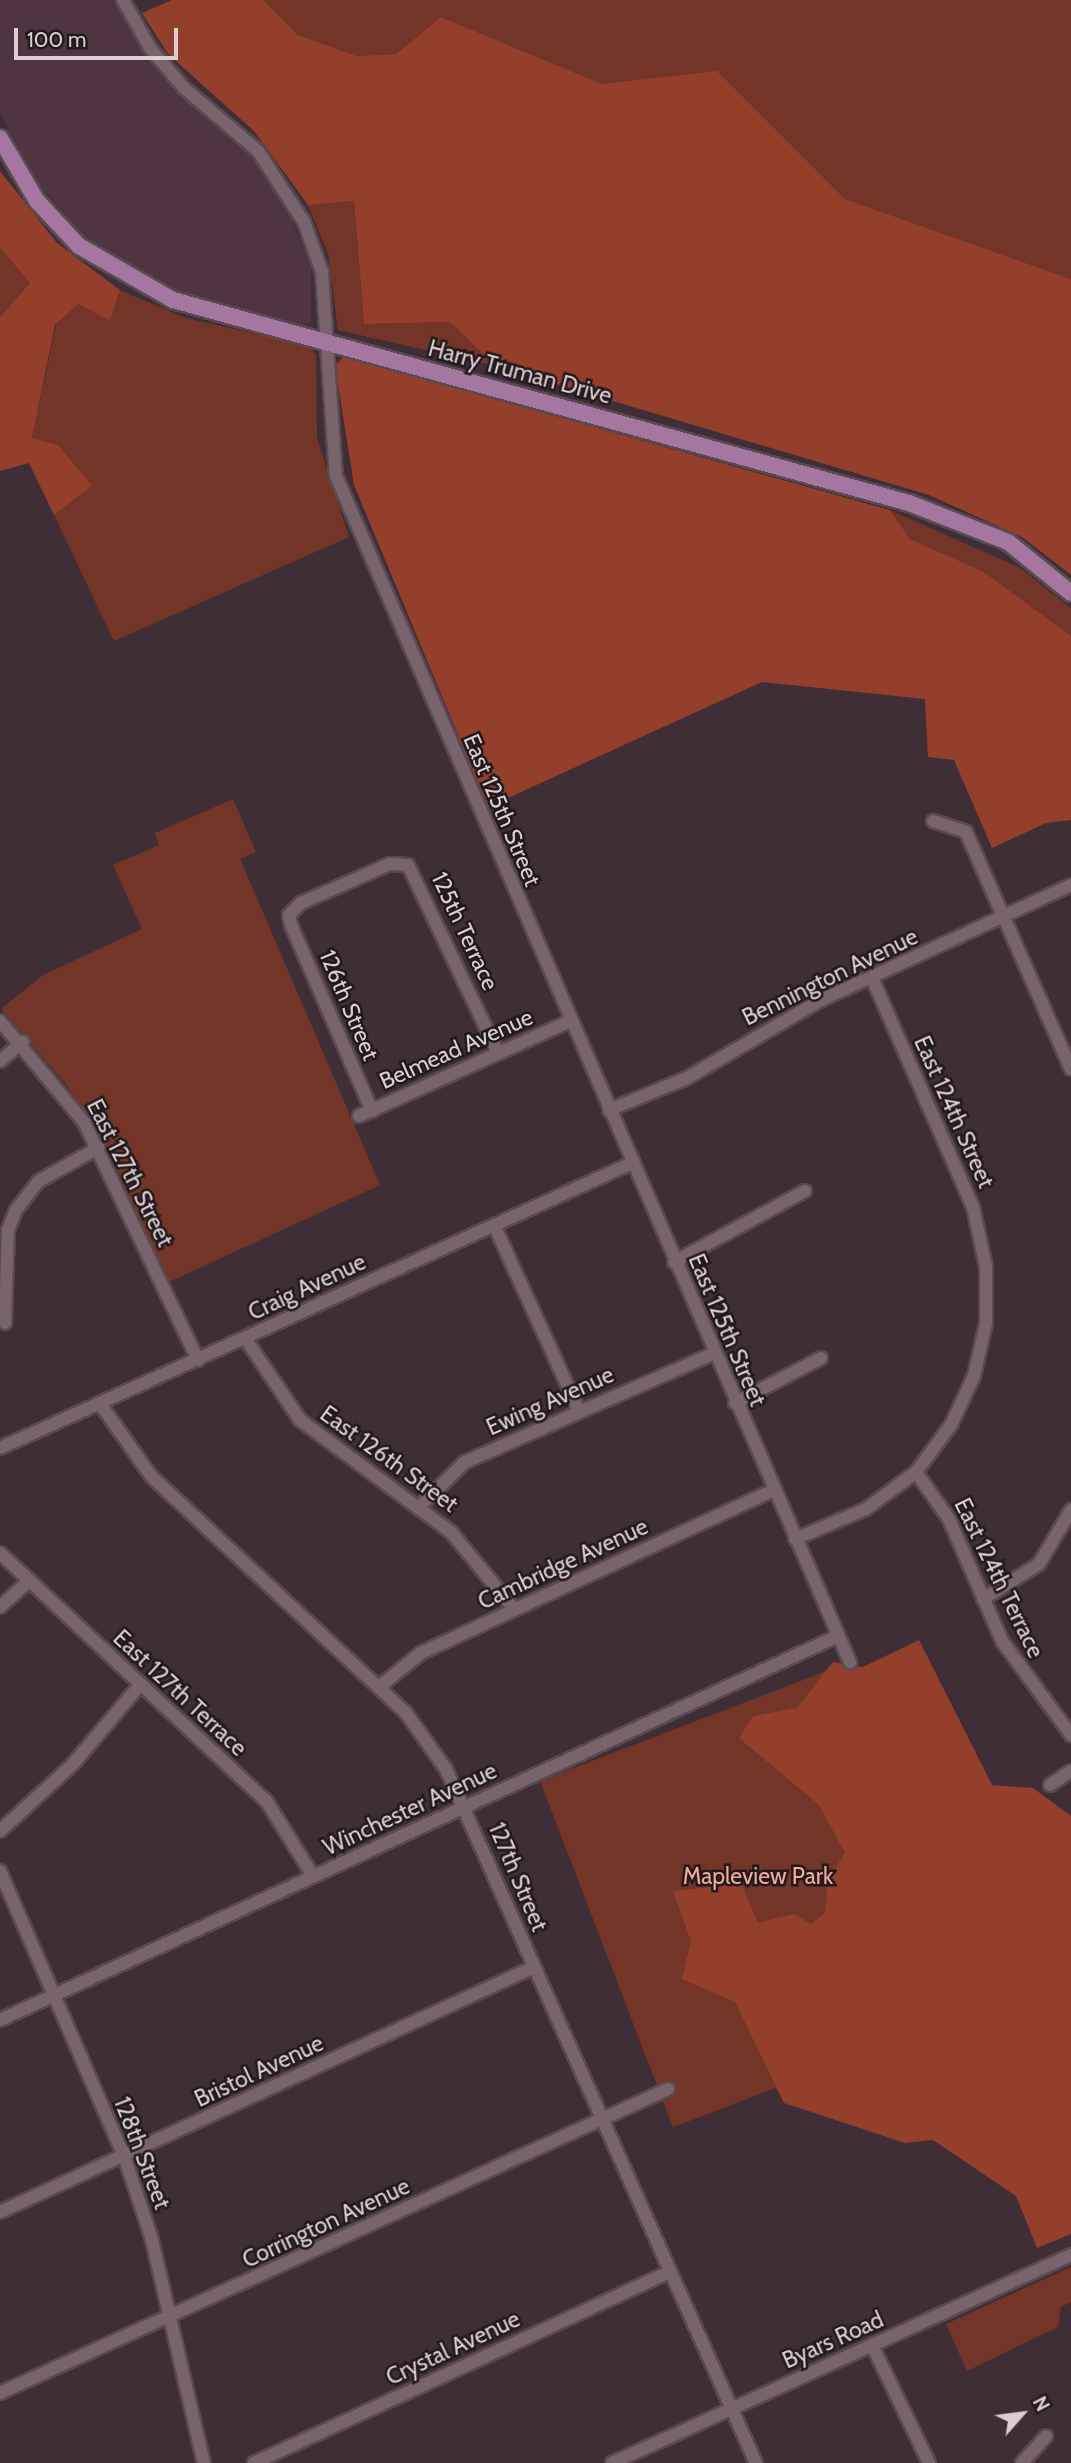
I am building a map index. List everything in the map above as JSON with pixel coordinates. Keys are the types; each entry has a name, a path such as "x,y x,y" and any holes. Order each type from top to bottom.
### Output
{"main road":[{"name":"Harry Truman Drive","path":"0,138 37,201 104,265 173,300 909,503 1008,542 1071,593"}],"street":[{"name":"East 125th Street","path":"123,0 150,48 184,88 236,127 282,183 322,272 324,341 336,476 735,1403 850,1662"},
{"path":"933,821 966,832 1007,916 1071,1069"},
{"name":"126th Street","path":"372,1111 289,915 301,903 390,864 408,865"},
{"name":"125th Terrace","path":"408,865 498,1054"},
{"name":"Bennington Avenue","path":"609,1110 687,1078 769,1026 1071,886"},
{"name":"East 124th Street","path":"872,978 973,1207 986,1267 986,1323 974,1376 951,1425 916,1472"},
{"name":"East 127th Street","path":"0,1021 23,1042 98,1148 198,1360"},
{"name":"Belmead Avenue","path":"359,1116 570,1021"},
{"path":"0,1061 23,1042"},
{"path":"5,1323 4,1230 39,1181 98,1148"},
{"name":"Craig Avenue","path":"0,1448 102,1405 632,1163"},
{"path":"674,1262 805,1191"},
{"path":"494,1225 579,1411"},
{"name":"East 126th Street","path":"245,1338 300,1420 471,1551 514,1609"},
{"name":"Ewing Avenue","path":"418,1508 465,1462 714,1353"},
{"path":"735,1403 821,1358"},
{"name":"127th Street","path":"102,1405 151,1476 379,1688 423,1735 465,1807 601,2121 757,2463"},
{"path":"795,1539 866,1508 916,1472"},
{"name":"East 124th Terrace","path":"916,1472 949,1519 983,1599 1024,1678 1071,1735"},
{"name":"Cambridge Avenue","path":"379,1688 421,1653 773,1490"},
{"path":"983,1599 1039,1564 1071,1510"},
{"name":"East 127th Terrace","path":"0,1553 28,1582 267,1802 313,1876"},
{"path":"0,1608 28,1582"},
{"name":"Winchester Avenue","path":"0,2020 838,1636"},
{"path":"0,1831 73,1764 140,1685"},
{"path":"1050,1785 1071,1771"},
{"name":"128th Street","path":"0,1871 124,2156 172,2317 204,2463"},
{"name":"Bristol Avenue","path":"0,2211 534,1968"},
{"name":"Corrington Avenue","path":"0,2393 668,2089"},
{"name":"Byars Road","path":"612,2463 1071,2255"},
{"name":"Crystal Avenue","path":"254,2463 669,2272"},
{"path":"872,2345 929,2463"},
{"path":"1023,2463 1046,2437"}],"shaded area":[{"path":"0,0 115,0 157,70 242,145 277,187 311,264 311,321 303,326 191,297 139,275 81,235 26,168 0,111"},
{"path":"172,0 263,0 298,35 357,56 396,54 441,17 602,84 717,71 845,199 1071,279 1071,575 1022,537 929,495 495,366 450,322 364,324 354,201 308,205 254,131 168,54 142,13"},
{"path":"0,171 57,243 120,290 110,321 79,304 55,325 32,438 58,445 92,486 54,515 29,463 0,471 0,317 30,283 0,248"},
{"path":"344,357 890,510 910,539 984,572 1071,636 1071,820 1046,823 992,848 954,760 928,757 925,699 762,682 488,807 354,485 335,365"},
{"path":"919,1640 992,1785 1033,1788 1071,1816 1071,2234 1037,2248 1016,2196 933,2140 905,2143 784,2103 735,2002 682,1979 691,1941 673,1891 741,1884 758,1923 794,1914 811,1924 825,1913 828,1880 845,1853 819,1805 739,1738 753,1716 797,1708 833,1662 863,1667"}],"green space":[{"path":"263,0 1071,0 1071,279 845,199 717,72 602,84 441,17 396,54 357,56 298,35"},
{"path":"354,201 364,324 450,322 495,366 338,330 328,254 308,205"},
{"path":"0,248 30,283 0,317"},
{"path":"120,290 186,318 309,346 316,355 317,438 349,537 114,641 54,515 92,486 32,438 56,325 79,304 110,320"},
{"path":"890,510 1020,568 1071,608 1071,636 984,572 910,539"},
{"path":"233,799 256,852 240,859 380,1185 169,1282 104,1141 68,1087 1,1009 43,975 142,929 113,865 159,845 155,833"},
{"name":"Mapleview Park","path":"850,1662 983,2008 673,2127 540,1781"},
{"path":"1071,2267 1071,2302 1061,2307 1058,2327 967,2371 946,2324"}]}
